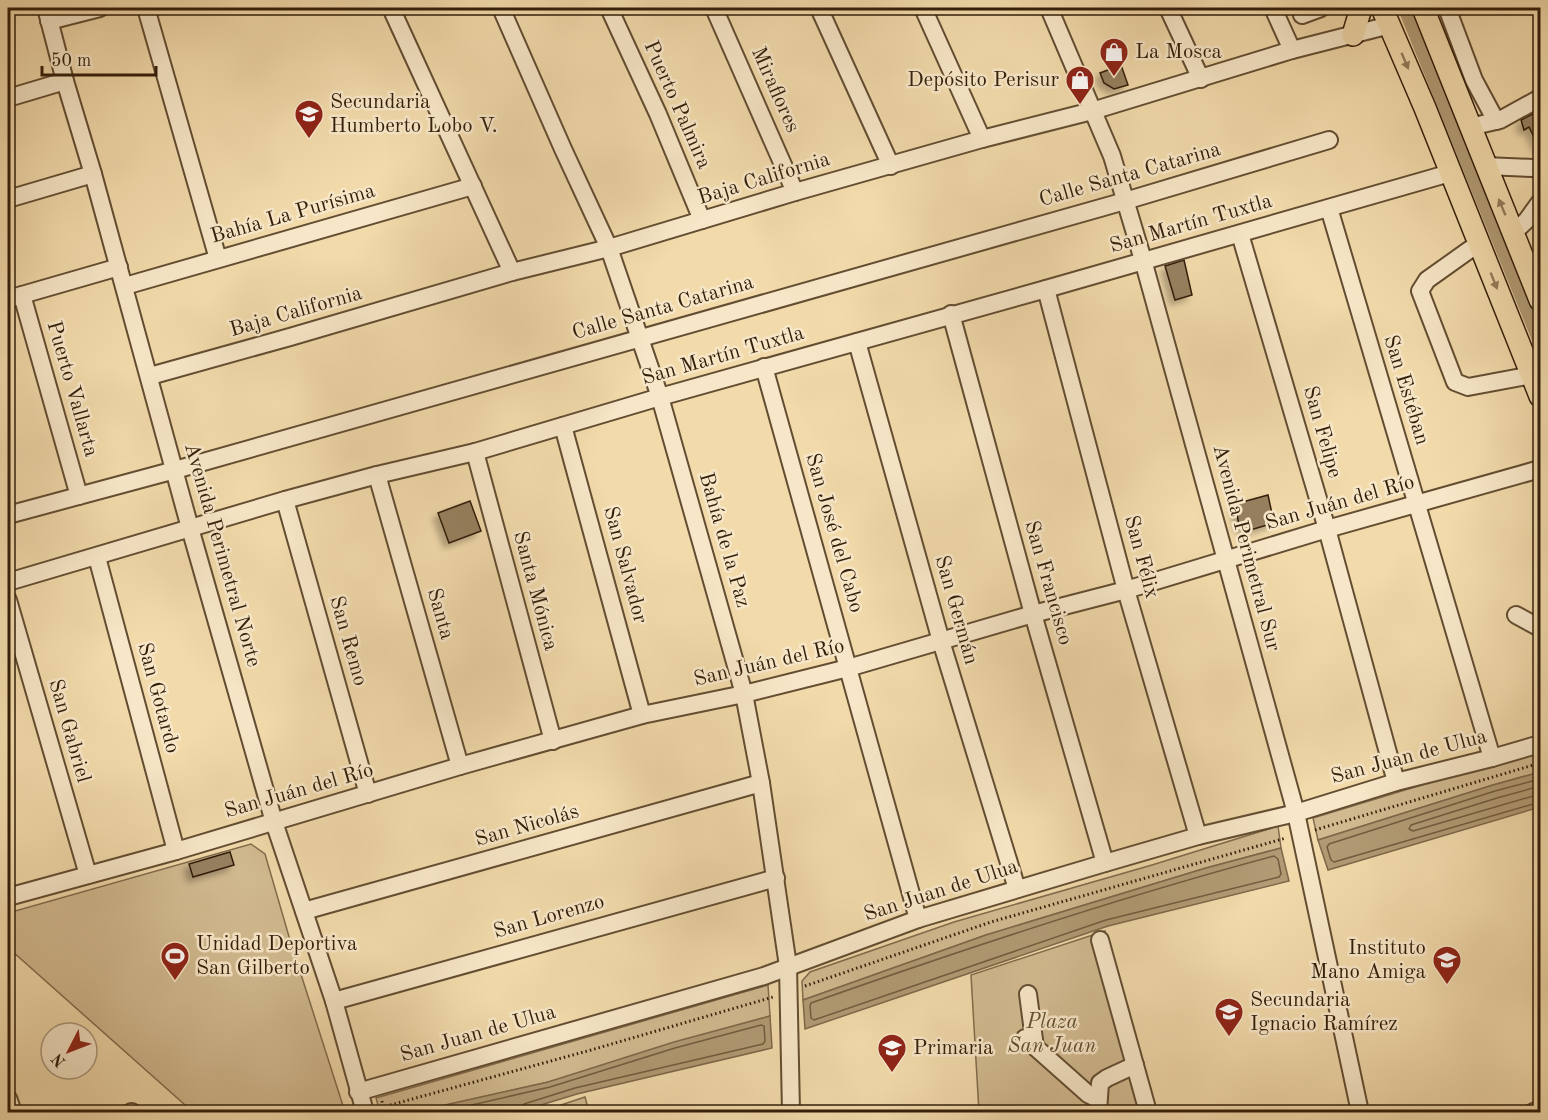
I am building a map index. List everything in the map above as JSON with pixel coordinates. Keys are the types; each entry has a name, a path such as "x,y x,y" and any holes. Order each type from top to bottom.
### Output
{"main road":[{"path":"1353,35 1361,8"},
{"path":"1423,8 1485,166 1527,223 1538,287"},
{"path":"1386,16 1540,396"}],"street":[{"path":"47,14 100,8"},
{"path":"146,8 218,259"},
{"path":"391,8 512,272"},
{"name":"Bahía de la Paz","path":"501,8 609,248 660,397 744,694 761,783 788,966 791,1113"},
{"name":"Puerto Palmira","path":"609,8 658,114 702,220"},
{"name":"Miraflores","path":"714,8 795,192"},
{"path":"819,8 891,166"},
{"path":"923,8 982,139"},
{"name":"Avenida Perimetral Sur","path":"1049,8 1112,156 1143,260 1296,813 1360,1113"},
{"path":"1168,8 1201,79"},
{"path":"1273,8 1292,50"},
{"path":"1302,15 1321,8"},
{"path":"1447,8 1474,80 1496,121"},
{"name":"Avenida Perimetral Norte","path":"47,14 274,822 334,1001 365,1113"},
{"name":"Baja California","path":"150,376 290,338 512,272 609,248 982,139 1092,111 1292,50 1353,35 1386,16"},
{"path":"8,98 65,81"},
{"path":"1470,127 1496,121 1540,98"},
{"name":"Calle Santa Catarina","path":"8,515 175,470 1125,201 1329,140"},
{"path":"1485,166 1533,168"},
{"name":"San Martín Tuxtla","path":"8,582 377,475 475,452 764,367 1240,234 1450,172"},
{"path":"8,199 93,174"},
{"name":"Bahía La Purísima","path":"125,286 473,186"},
{"path":"1527,223 1540,202"},
{"name":"San Estéban","path":"1329,208 1492,758"},
{"name":"San Felipe","path":"1240,234 1327,529 1396,782"},
{"path":"1479,243 1427,280 1420,291 1455,382 1468,387 1532,375"},
{"path":"15,297 119,267"},
{"name":"San Félix","path":"1046,289 1126,590 1198,836"},
{"name":"Puerto Vallarta","path":"15,297 79,496"},
{"name":"San Francisco","path":"951,315 1033,614 1105,863"},
{"name":"San Germán","path":"857,342 941,641 1017,889"},
{"name":"San José del Cabo","path":"764,367 918,919"},
{"name":"San Salvador","path":"564,426 642,715"},
{"name":"Santa Mónica","path":"475,452 553,741"},
{"name":"San Juán del Río","path":"8,897 176,851 460,766 642,715 744,694 848,668 1033,614 1126,590 1327,529 1540,469"},
{"name":"Santa","path":"377,475 460,766"},
{"name":"San Remo","path":"285,501 368,794"},
{"name":"San Gotardo","path":"97,557 176,851"},
{"name":"San Gabriel","path":"8,600 88,875"},
{"path":"1516,615 1540,628"},
{"name":"San Juan de Ulua","path":"358,1092 764,976 918,919 1105,863 1198,836 1296,813 1396,782 1540,744"},
{"name":"San Nicolás","path":"304,911 761,783"},
{"name":"San Lorenzo","path":"334,1001 776,878"},
{"path":"1100,940 1148,1113"},
{"path":"1028,994 1030,1042 1102,1108"},
{"path":"1102,1108 1100,1083 1135,1065"},
{"path":"8,1098 13,1113"},
{"path":"1533,1113 1540,1110"}],"path":[{"path":"377,1086 383,1107 591,1050 789,992 991,922 1540,763"}],"green space":[{"path":"1540,749 1540,772 1318,840 1313,818"},
{"path":"1278,826 1281,848 1206,868 986,935 803,1000 802,981 810,972 954,922"},
{"name":"Unidad Deportiva San Gilberto","path":"251,844 265,854 345,1112 193,1112 99,1028 99,1021 91,1021 13,952 8,956 8,913"},
{"name":"Plaza San Juan","path":"1105,931 1156,1112 1095,1112 1095,1105 1070,1112 979,1112 971,975"},
{"path":"768,985 770,1016 549,1082 414,1112 380,1112 376,1098"},
{"path":"585,1097 589,1112 540,1112"}],"water":[{"path":"1540,772 1540,807 1328,870 1318,840"},
{"path":"1281,848 1289,881 1108,926 805,1029 803,1000 986,935 1206,868"},
{"path":"770,1016 772,1048 577,1094 518,1112 414,1112 548,1082 674,1042"}],"building":[{"name":"La Mosca","path":"1121,65 1128,85 1114,89 1104,83 1100,73"},
{"path":"1540,110 1540,150 1529,127 1524,130 1521,120"},
{"path":"1184,260 1192,295 1175,300 1165,266"},
{"path":"1268,495 1274,523 1247,531 1239,525 1235,504"},
{"path":"470,501 481,531 449,543 438,513"},
{"path":"230,852 234,865 193,877 189,864"}],"waterway":[{"path":"1406,8 1540,339"}],"place":[{"name":"La Mosca","path":"1114,78"},
{"name":"Depósito Perisur","path":"1080,106"},
{"name":"Secundaria Humberto Lobo V.","path":"309,140"},
{"name":"Unidad Deportiva San Gilberto","path":"175,982"},
{"name":"Instituto Mano Amiga","path":"1447,986"},
{"name":"Secundaria Ignacio Ramírez","path":"1229,1038"},
{"name":"Primaria","path":"892,1074"}]}
